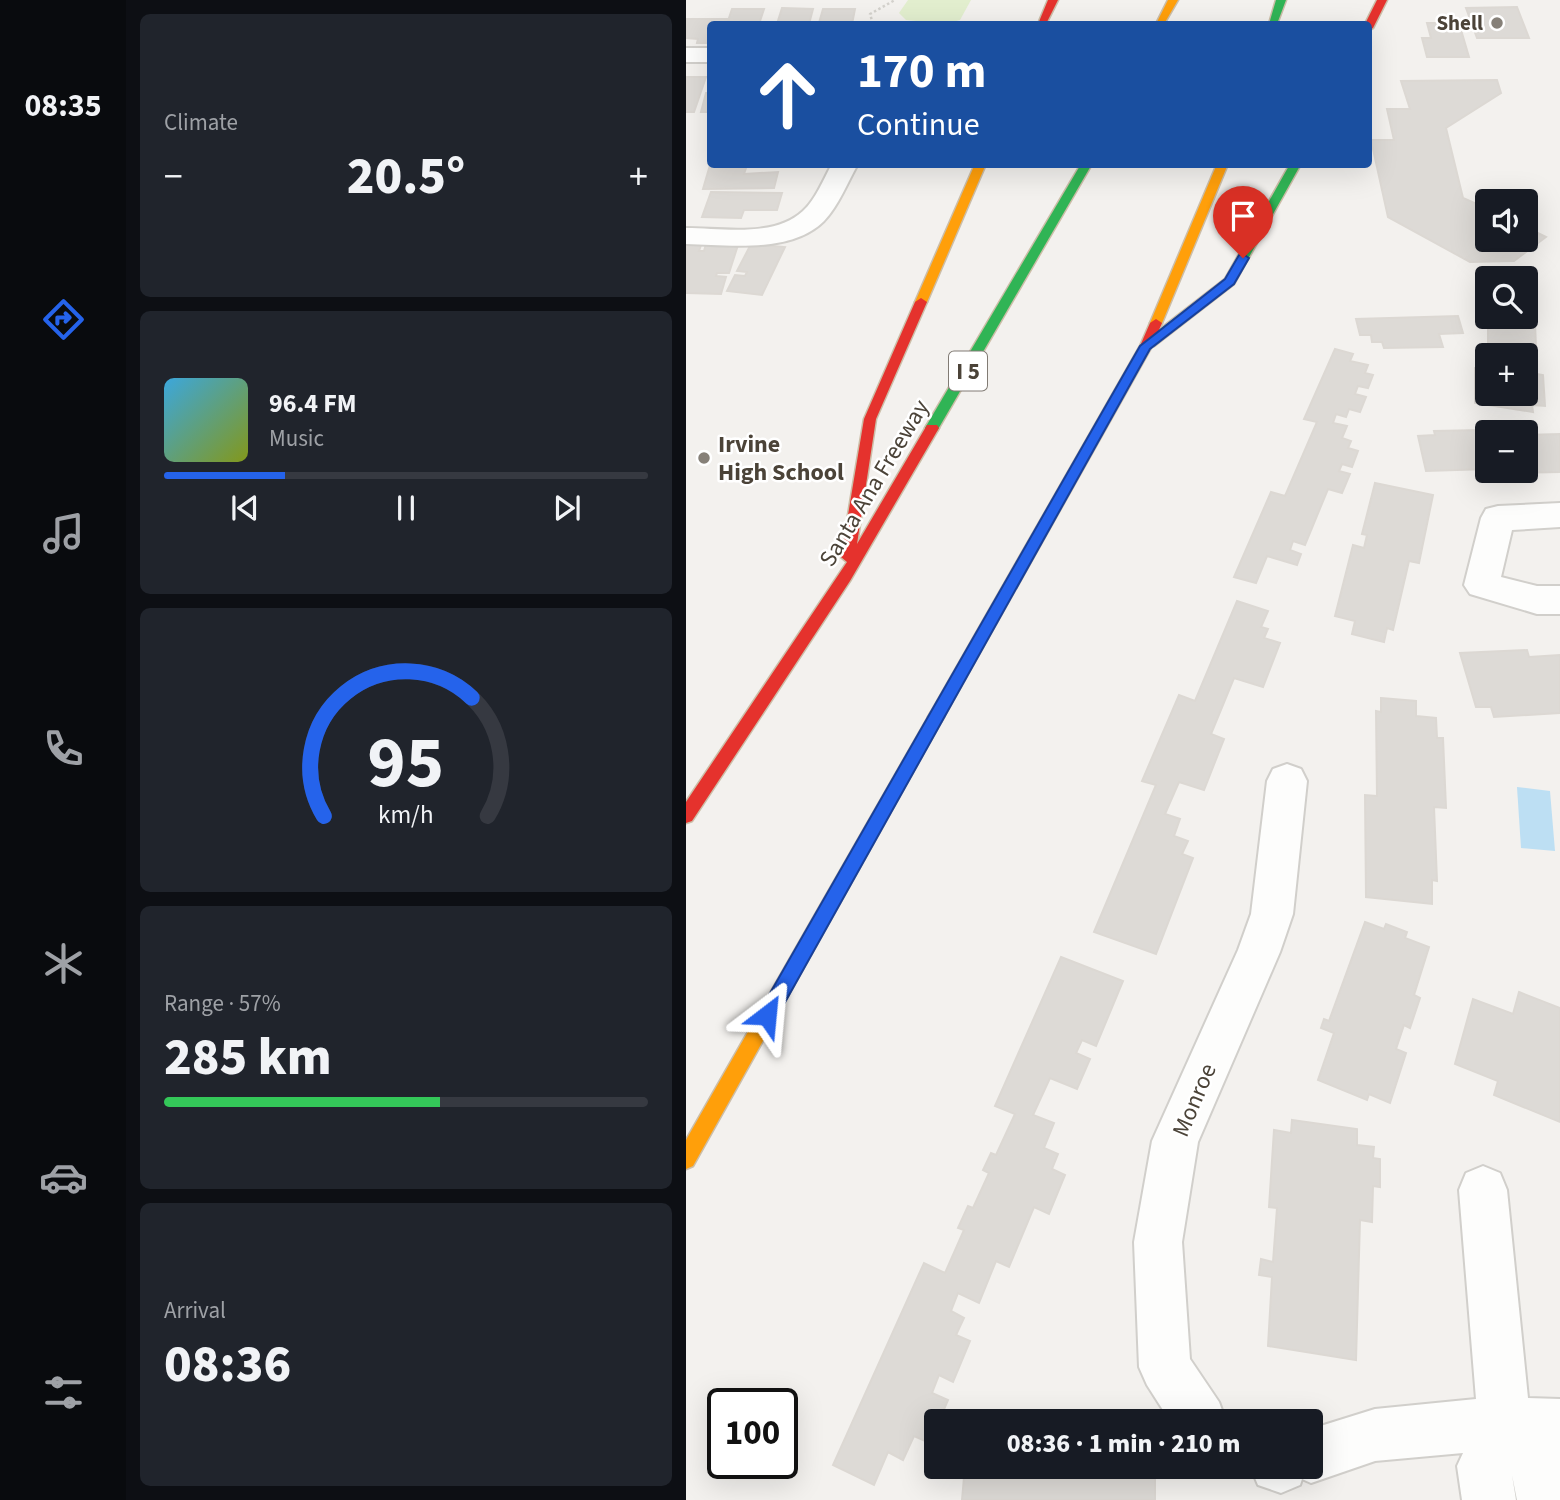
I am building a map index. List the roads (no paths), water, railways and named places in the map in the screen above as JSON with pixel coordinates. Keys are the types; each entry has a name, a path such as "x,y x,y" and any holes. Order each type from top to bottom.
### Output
{"highway":[{"path":"1043,21 1053,0"},
{"path":"1162,21 1173,0"},
{"path":"1274,21 1281,0"},
{"path":"1372,21 1382,0"},
{"path":"845,577 870,419 979,168"},
{"name":"Santa Ana Freeway","path":"686,816 845,577 1085,168"},
{"path":"686,1159 1146,346 1221,168"},
{"path":"1146,346 1230,281 1294,168"}],"street":[{"path":"686,55 707,55"},
{"path":"686,236 748,236 794,228 813,217 843,168"},
{"path":"1560,515 1499,518 1482,585 1538,600 1560,600"},
{"name":"Monroe","path":"1192,1409 1165,1367 1158,1242 1175,1142 1259,952 1272,914 1287,781"},
{"path":"1483,1190 1504,1423 1484,1466 1489,1500"},
{"path":"1504,1423 1538,1465 1544,1500"},
{"path":"1323,1452 1375,1435 1504,1423 1560,1425"}],"water":[{"path":"1517,787 1550,791 1555,851 1521,848"}],"place":[{"name":"Shell","path":"1497,23"},
{"name":"Irvine High School","path":"704,458"}]}
